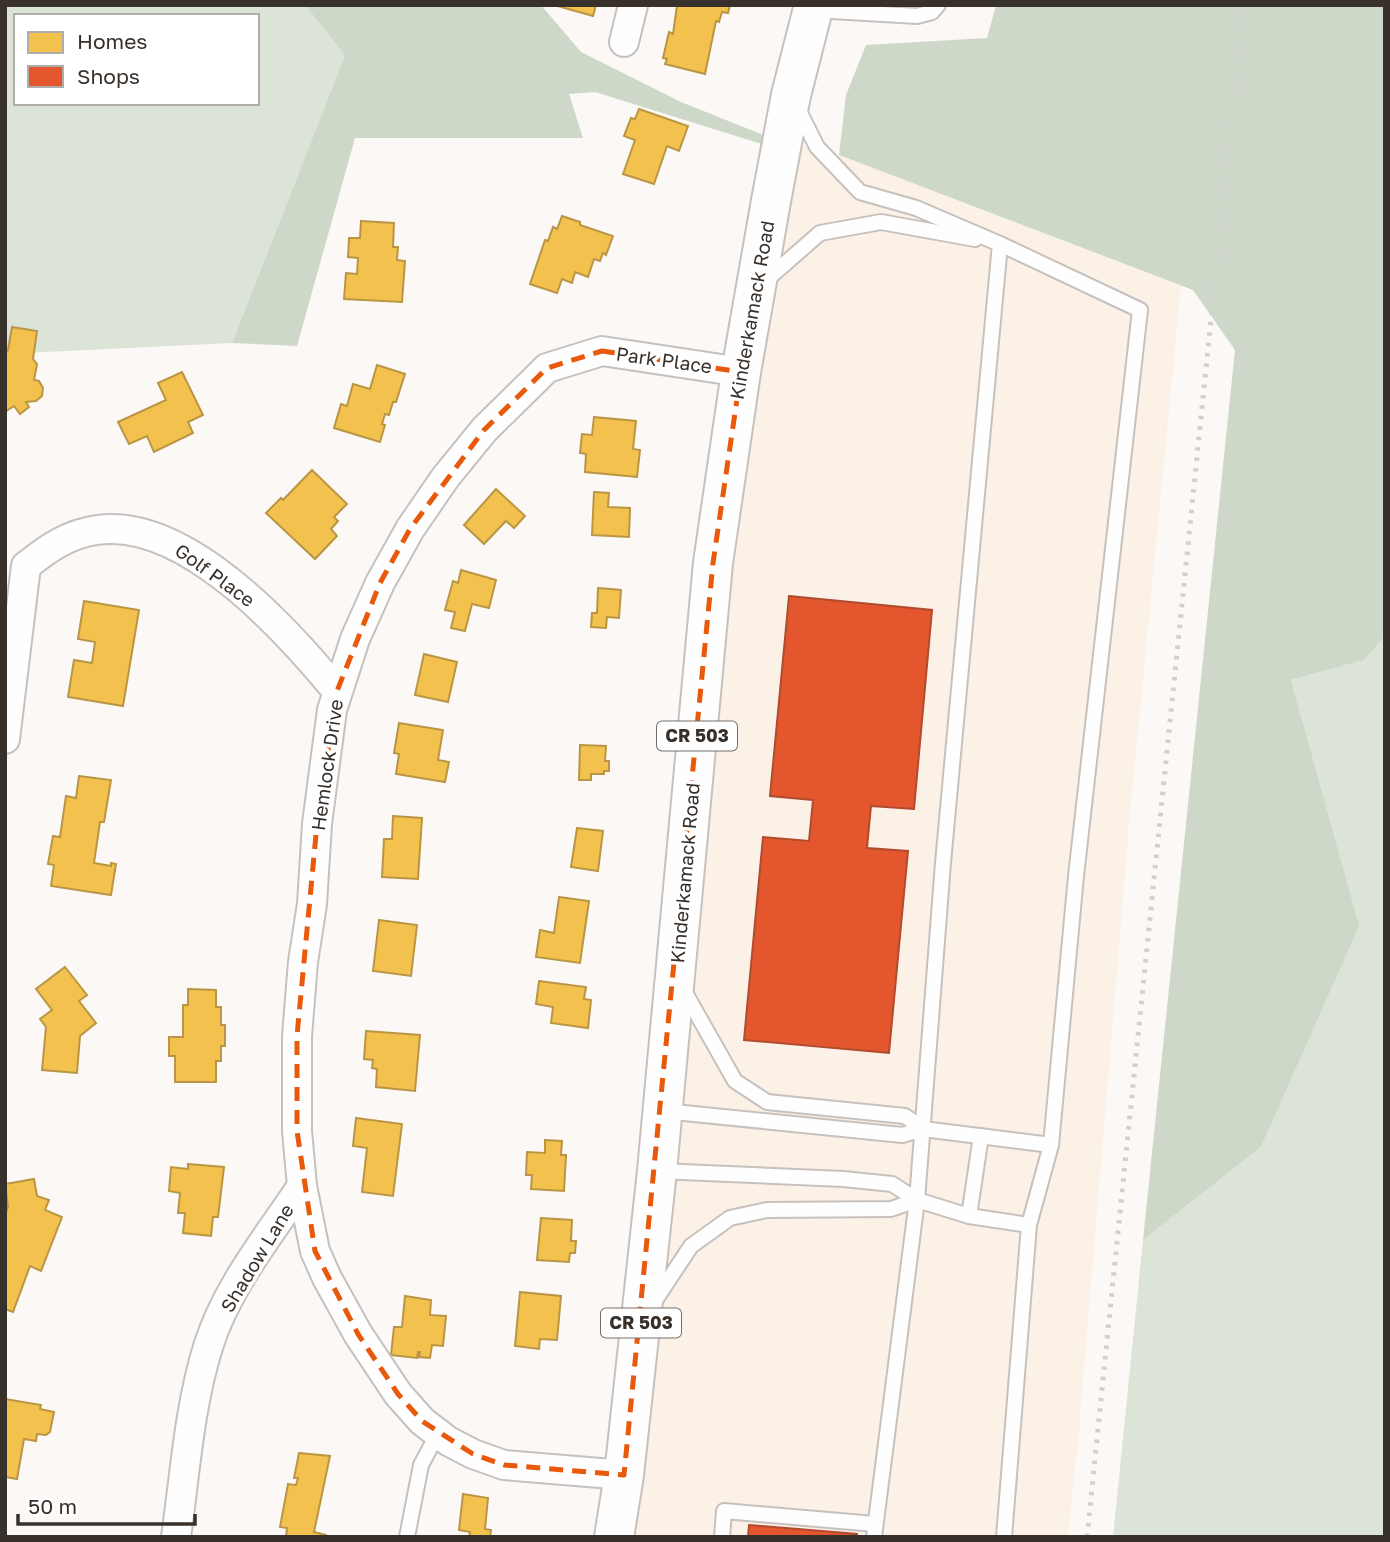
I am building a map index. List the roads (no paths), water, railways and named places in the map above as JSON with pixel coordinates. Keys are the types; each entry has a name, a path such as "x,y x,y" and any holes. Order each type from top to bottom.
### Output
{"main road":[{"name":"Kinderkamack Road","path":"614,1537 642,1320 713,563 741,372 791,96 813,8"}],"street":[{"path":"624,42 633,5"},
{"name":"Park Place","path":"547,368 602,351 741,372"},
{"name":"Hemlock Drive","path":"547,368 484,430 445,478 411,529 380,583 355,639 337,691 332,709 317,824 312,904 303,962 297,1036 297,1131 302,1186 315,1251 358,1335 398,1394 422,1421 474,1454 504,1465 624,1475"},
{"name":"Golf Place","path":"5,739 26,566 50,547 74,535 97,530 120,529 145,533 170,542 218,574 257,604 299,645 337,691"},
{"name":"Shadow Lane","path":"176,1537 194,1410 208,1346 234,1289 302,1186"}],"lane":[{"path":"813,8 918,16 932,12 938,5"},
{"path":"791,96 817,147 860,192 916,208 1140,310 1076,876 1051,1145 1029,1225 1004,1537"},
{"path":"756,289 820,233 881,222 1000,244"},
{"path":"722,1537 724,1511 875,1530 917,1200 943,863 1000,244"},
{"path":"676,978 735,1081 767,1102 905,1116 923,1129"},
{"path":"663,1111 902,1135 923,1129 1051,1145"},
{"path":"969,1216 981,1136"},
{"path":"657,1171 843,1179 892,1184 917,1200 969,1216 1029,1225"},
{"path":"642,1320 691,1246 730,1218 767,1210 891,1209 917,1200"},
{"path":"407,1537 421,1465 438,1433"}],"railway":[{"path":"1087,1537 1243,5"}]}
